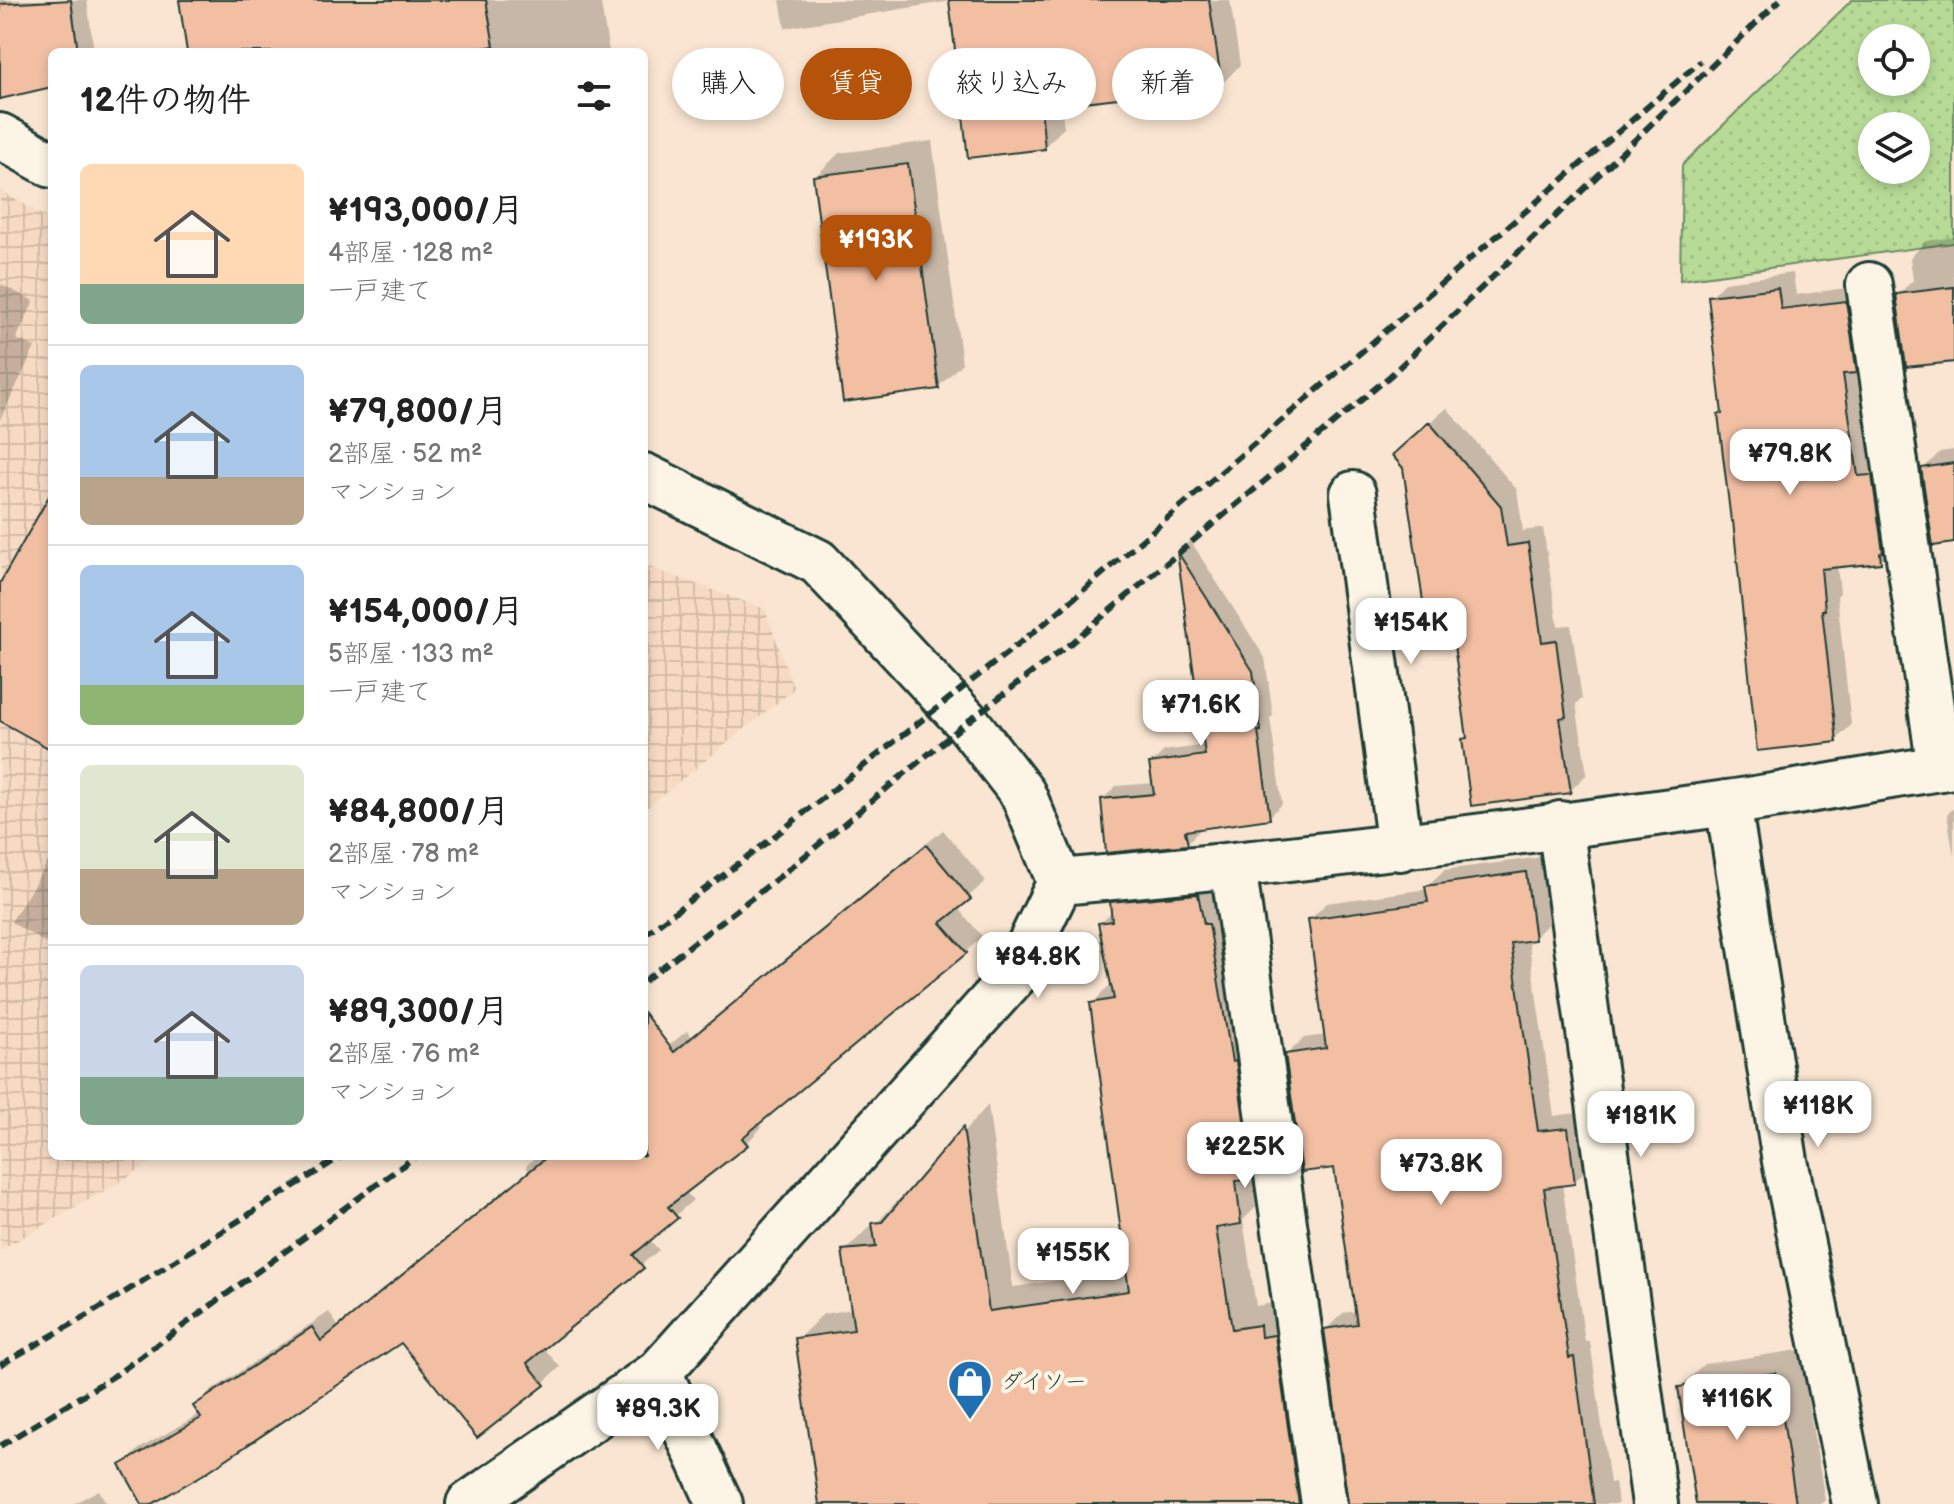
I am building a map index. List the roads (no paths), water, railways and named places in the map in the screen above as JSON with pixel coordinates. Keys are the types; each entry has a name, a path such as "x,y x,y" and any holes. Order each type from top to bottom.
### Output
{"street":[{"path":"0,136 48,163"},
{"path":"1060,882 1400,848 1728,803 1947,767 1869,285"},
{"path":"469,1504 659,1372 1015,975 1060,882 1023,794 967,722 818,562 648,478"},
{"path":"1353,494 1400,848"},
{"path":"1728,803 1785,1161 1855,1504"},
{"path":"1560,824 1655,1504"},
{"path":"1233,866 1324,1504"},
{"path":"659,1372 720,1504"}],"railway":[{"path":"648,978 783,874 967,722 1071,643 1390,376 1780,0"},
{"path":"648,932 1045,623 1701,61"},
{"path":"0,1365 90,1314 336,1160"},
{"path":"0,1446 117,1374 411,1160"}],"place":[{"name":"ダイソー","path":"970,1421"}]}
